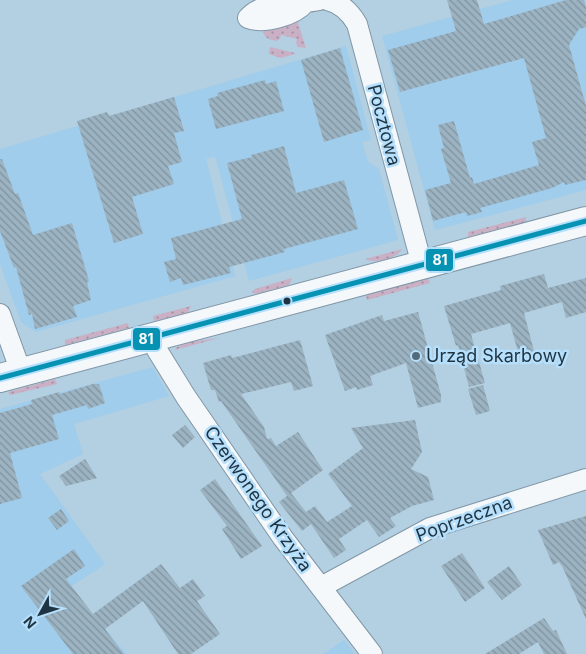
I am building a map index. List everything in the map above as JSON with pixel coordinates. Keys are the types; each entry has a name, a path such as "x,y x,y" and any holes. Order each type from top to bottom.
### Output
{"street":[{"name":"Pocztowa","path":"327,0 333,1 348,10 357,24 422,265"},
{"path":"0,314 10,375 586,221"},
{"name":"Czerwonego Krzyża","path":"153,337 157,350 186,397 283,538 372,654"},
{"name":"Poprzeczna","path":"321,587 430,528 586,479"}],"shaded area":[{"path":"513,0 586,0 586,190 435,230 382,36"},
{"path":"297,20 306,48 298,47 297,39 281,35 280,39 276,41 264,35 263,30"},
{"path":"346,46 371,140 362,142 368,162 379,169 398,240 249,281 215,156 206,159 235,276 36,332 21,322 0,264 0,149"},
{"path":"270,47 295,54 281,58 269,54"},
{"path":"526,217 526,222 468,237 468,232"},
{"path":"402,249 399,253 385,260 374,261 365,259"},
{"path":"292,278 289,285 256,294 252,292 255,289"},
{"path":"428,279 430,283 367,300 366,296 369,294"},
{"path":"191,306 188,313 154,321 153,316"},
{"path":"128,323 129,328 65,345 65,340"},
{"path":"219,338 175,350 177,347 190,342"},
{"path":"153,367 169,396 74,424 83,454 40,474 105,564 69,588 127,654 0,654 0,409"},
{"path":"55,379 57,384 10,395 8,392"},
{"path":"344,640 355,654 323,654"}],"building":[{"path":"447,0 477,0 484,24 566,0 584,0 586,27 579,29 569,45 586,106 586,180 565,185 564,182 552,188 480,208 482,212 467,216 466,212 433,221 425,190 451,183 441,149 444,148 438,125 454,121 470,178 472,177 474,184 539,165 532,142 546,138 524,58 400,92 388,50 456,31"},
{"path":"340,48 363,130 324,142 301,60"},
{"path":"265,80 266,84 276,81 284,111 216,129 208,99 218,96 217,93"},
{"path":"174,97 184,131 174,133 182,162 168,166 174,184 132,197 143,234 114,243 77,121 107,112 109,116"},
{"path":"284,146 296,193 344,180 358,229 284,249 285,252 229,267 231,273 183,285 181,278 170,282 164,262 176,259 171,238 242,219 227,163"},
{"path":"0,159 2,159 15,194 18,193 33,235 72,223 89,281 87,282 91,300 73,306 77,317 35,329 32,314 29,315 16,267 14,268 0,231"},
{"path":"544,274 548,288 586,278 586,312 566,318 562,302 524,313 535,355 520,359 510,323 471,334 485,383 469,387 458,345 456,346 444,306 501,290 500,286"},
{"path":"418,312 441,395 441,402 418,408 406,363 370,376 373,385 357,390 356,387 345,391 325,335 382,315 384,321"},
{"path":"300,340 313,386 294,391 291,382 241,394 264,427 267,439 271,438 276,446 298,432 323,470 287,496 221,401 219,402 215,390 211,390 203,363 231,355 232,358"},
{"path":"99,384 105,403 88,409 87,405 52,415 59,439 10,453 22,498 0,504 0,413 32,404 31,400"},
{"path":"483,385 490,411 476,415 468,389"},
{"path":"415,420 422,452 411,469 428,477 434,500 412,506 390,518 396,526 379,537 367,520 339,539 346,550 334,558 311,524 302,531 279,502 291,493 306,512 315,506 327,522 352,506 328,474 363,448 351,428"},
{"path":"185,425 195,437 183,448 172,435"},
{"path":"85,459 97,478 66,486 59,476"},
{"path":"215,479 262,546 241,559 222,529 227,526 200,490"},
{"path":"61,509 69,521 57,530 48,518"},
{"path":"586,516 586,619 562,566 559,562 553,565 538,530"},
{"path":"74,549 85,566 66,579 93,614 161,564 180,588 193,579 205,596 197,601 220,634 191,654 178,654 143,601 105,629 124,654 73,654 21,586"},
{"path":"462,553 485,588 465,602 441,566"},
{"path":"509,566 522,585 502,600 487,582"},
{"path":"544,618 553,631 556,630 567,654 544,654 538,642 519,654 485,654"}],"transit line":[{"name":"81","path":"0,378 586,221"}],"place":[{"name":"Urząd Skarbowy","path":"416,356"}]}
